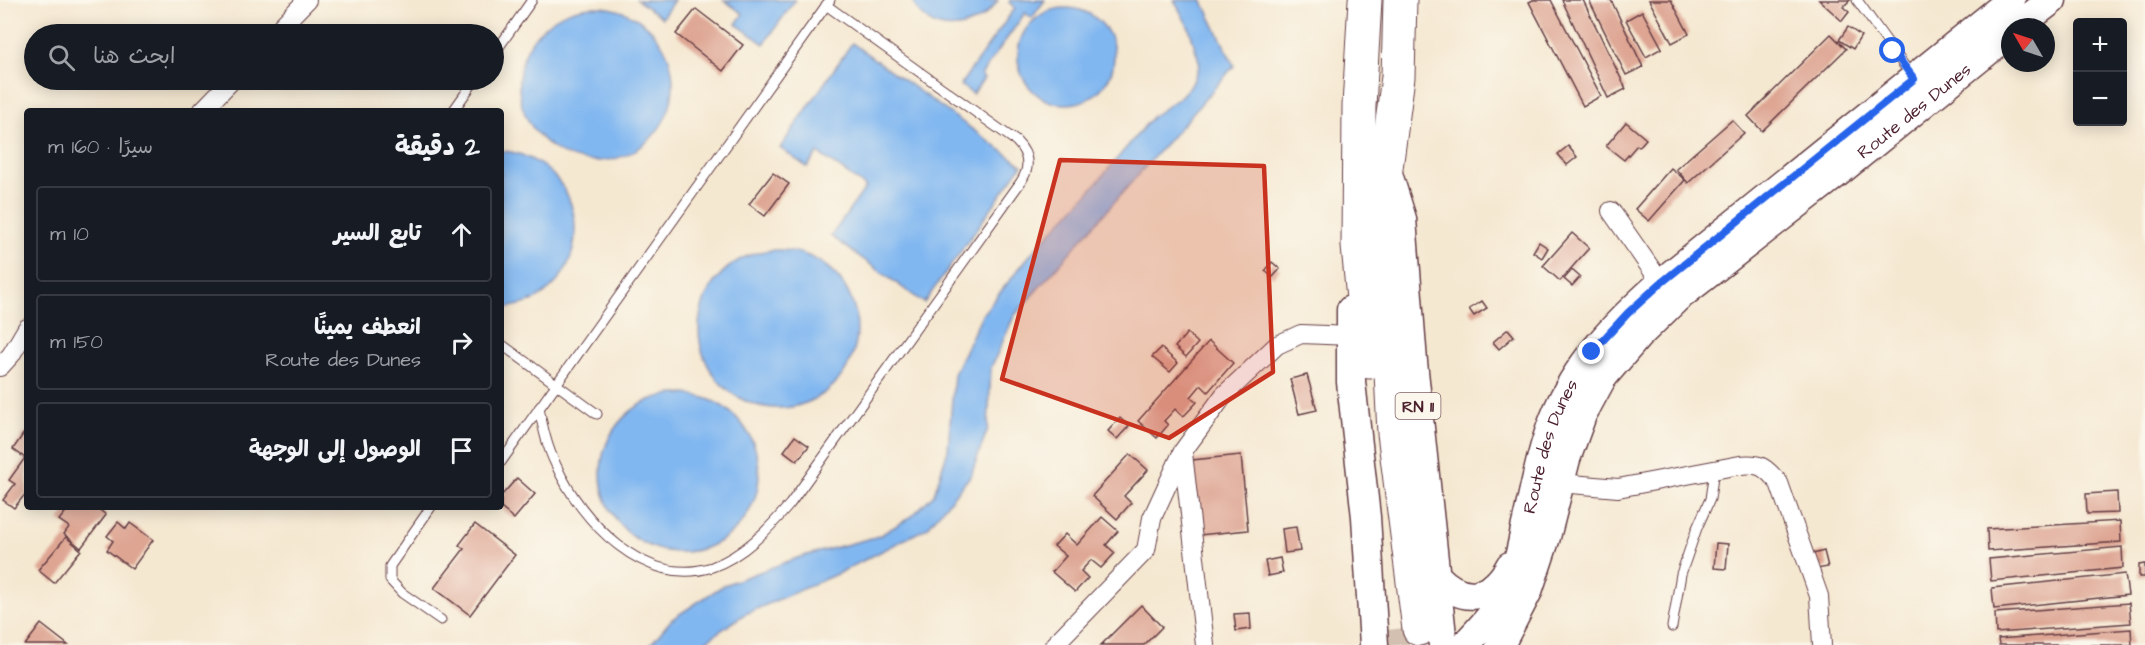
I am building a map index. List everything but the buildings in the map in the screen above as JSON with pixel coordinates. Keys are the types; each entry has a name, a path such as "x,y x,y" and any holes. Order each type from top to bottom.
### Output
{"highway":[{"name":"RN 11","path":"1365,0 1359,106 1358,246 1376,441 1408,637"},
{"name":"RN 11","path":"1400,0 1398,76 1386,168 1383,213 1394,433 1408,637"}],"main road":[{"name":"Route des Dunes","path":"1465,645 1499,604 1513,577 1542,456 1554,419 1568,389 1592,352 1628,313 1661,283 2011,0"},
{"path":"2029,18 2052,0"},
{"name":"Route des Dunes","path":"1500,645 1528,591 1582,415 1602,378 1638,336 1677,298 1836,174 2001,40"},
{"name":"RN 11","path":"1386,168 1402,219 1413,362 1437,577 1408,637"},
{"name":"RN 11","path":"1358,246 1351,278 1351,382 1366,517 1408,637"},
{"path":"1437,577 1446,586 1458,592 1471,595 1482,593 1492,589 1501,581 1521,549"}],"street":[{"path":"284,24 307,0"},
{"path":"205,108 222,90"},
{"path":"1611,211 1661,283"},
{"path":"0,367 11,355 24,333"},
{"path":"1054,645 1146,550 1152,518 1183,451 1224,394 1277,345 1301,334 1351,336"},
{"path":"1183,451 1205,645"},
{"path":"1560,483 1618,488 1756,464 1769,471 1779,483 1819,596 1822,645"}],"lane":[{"path":"504,40 532,0"},
{"path":"1857,0 1914,79"},
{"path":"504,458 828,3 1017,141 1026,153 1027,169 1020,183 790,504 754,540 725,561 695,570 664,569 636,558 622,548 596,524 567,487 548,447 540,408"},
{"path":"455,108 468,90"},
{"path":"504,346 597,414"},
{"path":"1672,627 1681,574 1710,499 1714,470"},
{"path":"429,510 390,566 390,580 402,593 441,620"}],"highlighted area":[{"path":"1060,160 1264,166 1273,372 1169,438 1002,379"}],"water":[{"path":"637,0 674,0 662,18"},
{"path":"724,0 795,0 764,44 736,24 743,14"},
{"path":"912,0 998,0 978,20 954,27 930,22 920,13"},
{"path":"1010,0 1045,0 1032,18 1025,13 981,75 984,78 973,94 960,85 1015,8 1009,2"},
{"path":"1174,0 1202,0 1234,66 1014,316 991,368 988,428 971,475 927,528 839,573 745,614 700,645 650,645 672,619 724,585 800,557 879,536 911,517 934,494 948,450 954,374 982,315 1034,250 1089,192 1153,116 1178,99 1192,84 1200,64 1189,28"},
{"path":"596,7 625,13 639,20 650,30 660,41 667,55 673,84 667,113 660,127 650,138 639,148 625,155 596,161 567,155 553,148 542,138 532,127 525,113 519,84 525,55 532,41 542,30 553,20 567,13"},
{"path":"1066,8 1084,12 1100,22 1110,38 1114,56 1110,74 1100,90 1084,100 1066,104 1048,100 1032,90 1022,74 1018,56 1022,38 1032,22 1048,12"},
{"path":"852,43 1022,165 924,303 831,236 866,187 818,153 807,167 780,148"},
{"path":"504,151 529,158 544,167 557,180 567,195 573,212 575,230 573,248 558,281 544,294 518,306 504,308"},
{"path":"778,250 808,256 834,273 851,299 857,329 851,359 834,385 808,402 778,408 748,402 722,385 705,359 699,329 705,299 722,273 748,256"},
{"path":"680,394 710,400 736,417 753,443 759,473 753,503 736,529 710,546 680,552 650,546 624,529 607,503 601,473 607,443 624,417 650,400"}],"tunnel":[{"path":"1396,629 1398,645"}],"route":[{"path":"1592,352 1628,313 1661,283 1914,79 1893,51"}]}
